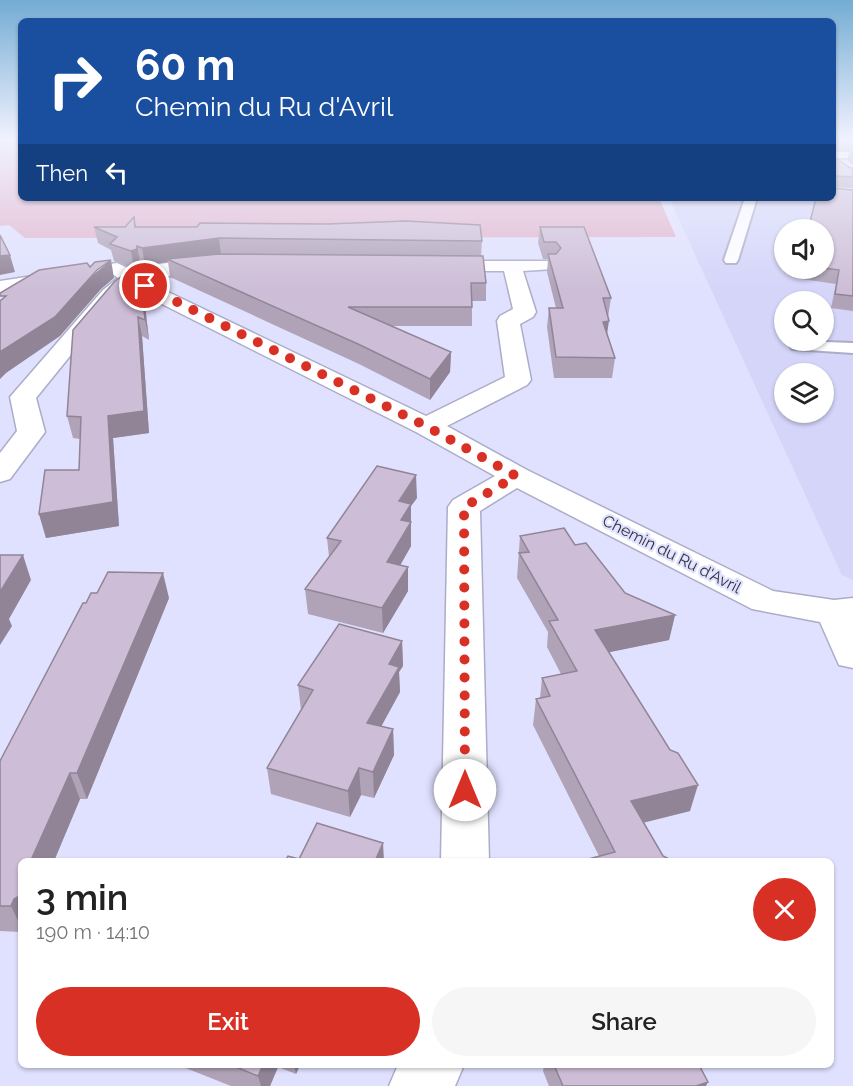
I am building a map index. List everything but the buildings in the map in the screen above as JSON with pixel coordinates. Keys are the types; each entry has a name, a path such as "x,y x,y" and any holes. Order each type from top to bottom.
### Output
{"street":[{"path":"0,473 31,432 23,397 110,294 132,278 159,270 232,263"},
{"path":"419,264 547,265"},
{"path":"426,426 518,380 508,321 525,312 512,265"},
{"name":"Chemin du Ru d'Avril","path":"0,287 117,269 159,295 426,426 516,476 765,601 844,611"},
{"path":"465,858 464,507 516,476"},
{"path":"844,611 853,656"},
{"path":"419,1086 433,1068"}],"lane":[{"path":"731,260 750,201"},
{"path":"834,347 853,348"}],"shaded area":[{"path":"0,189 18,189 18,201 660,201 676,237 25,238 9,225 0,226"},
{"path":"853,200 853,580 842,575 670,201"}],"route":[{"path":"145,286 159,295 426,426 516,476 464,507 465,790"}]}
